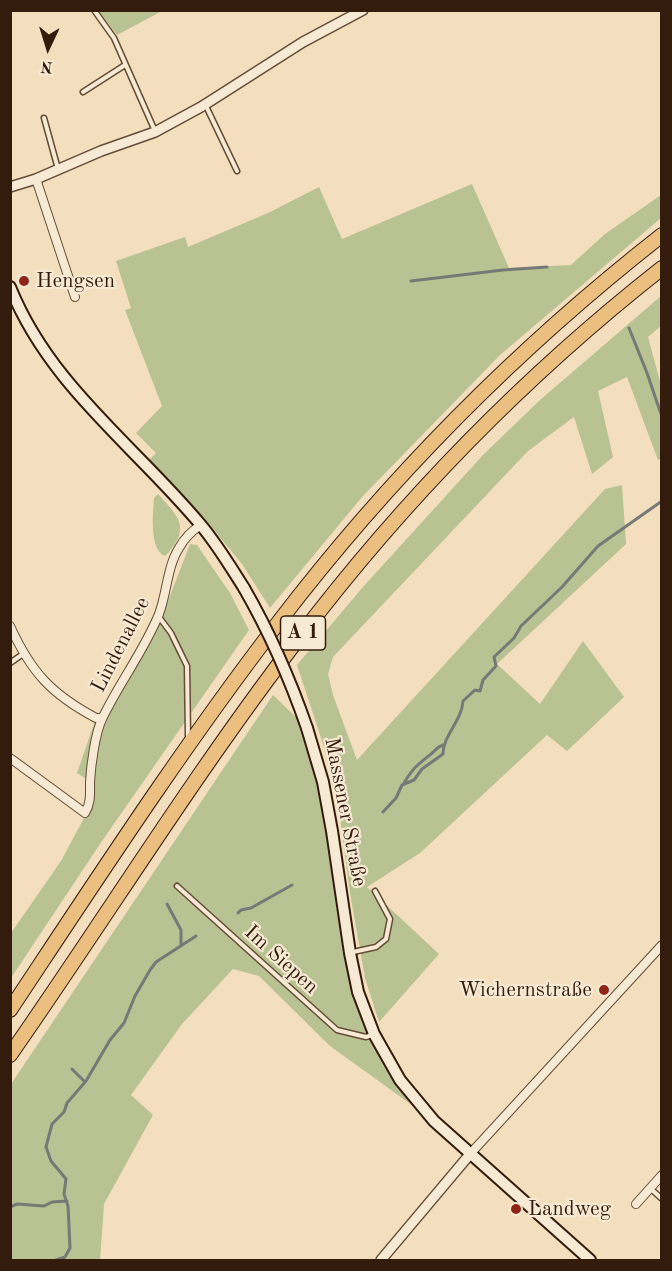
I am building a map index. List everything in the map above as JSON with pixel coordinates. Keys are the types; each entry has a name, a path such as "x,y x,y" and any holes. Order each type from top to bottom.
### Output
{"highway":[{"name":"A 1","path":"10,1010 188,744 279,621 360,523 425,452 532,346 662,235"},
{"name":"A 1","path":"10,1055 208,761 300,637 372,548 443,470 505,407 597,321 662,268"}],"main road":[{"name":"Massener Straße","path":"10,287 30,330 62,375 100,419 153,472 201,525 228,562 267,628 290,678 323,782 358,992 374,1034 400,1080 434,1121 590,1260"}],"street":[{"path":"10,187 155,132 205,104 303,42 363,10"},
{"path":"36,179 75,297"},
{"name":"Lindenallee","path":"10,758 85,813 90,805 90,781 102,718 158,616 179,547 201,525"},
{"path":"10,626 23,654 40,678 59,696 96,718 102,718"},
{"path":"381,1260 471,1153 662,945"},
{"path":"636,1204 662,1175"}],"lane":[{"path":"94,10 114,38 155,132"},
{"path":"83,92 125,65"},
{"path":"205,104 237,171"},
{"path":"44,118 59,170"},
{"path":"158,616 171,633 187,666 188,744"},
{"path":"10,663 23,654"},
{"name":"Im Siepen","path":"177,886 337,1030 366,1037 374,1034"},
{"path":"350,953 376,947 386,939 390,919 375,891"},
{"path":"650,1188 662,1199"}],"green space":[{"path":"99,11 162,11 117,35"},
{"path":"472,184 509,268 571,265 605,234 661,195 661,218 500,355 362,497 270,608 242,564 204,518 149,460 156,453 136,433 162,406 125,310 131,308 116,261 185,237 188,247 268,213 319,187 342,239"},
{"path":"661,296 661,326 648,337 661,385 661,458 658,460 627,377 598,391 613,457 592,474 574,417 528,451 333,657 328,674 333,695 357,760 605,489 622,485 626,544 497,664 540,704 583,641 624,697 567,751 547,735 420,853 367,887 439,954 379,1022 365,978 340,817 325,750 297,665 363,587 483,455 540,400"},
{"path":"158,494 180,523 178,538 165,556 156,546 154,539 154,498"},
{"path":"190,544 197,545 230,593 249,630 102,841 11,978 11,933 61,861 84,818 90,781 77,773 96,718 160,622"},
{"path":"273,695 307,728 323,782 350,953 374,1034 434,1121 330,1046 259,976 233,969 182,1024 131,1095 153,1115 104,1204 100,1260 11,1260 11,1084"}],"waterway":[{"path":"411,281 547,267"},
{"path":"629,328 662,417"},
{"path":"383,812 396,798 402,785 414,780 422,769 443,754 463,701 475,690 480,691 483,680 496,666 494,657 514,638 521,626 562,587 598,546 662,501"},
{"path":"404,783 416,767 443,745"},
{"path":"238,913 292,885"},
{"path":"167,904 181,930 181,946"},
{"path":"56,1260 65,1257 70,1248 68,1206 64,1194 66,1179 51,1161 46,1147 52,1124 64,1112 67,1103 86,1081 110,1040 124,1023 135,996 156,962 196,936"},
{"path":"72,1069 85,1082"},
{"path":"10,1207 17,1204 44,1206 52,1202 67,1201"}],"place":[{"name":"Hengsen","path":"24,281"},
{"name":"Wichernstraße","path":"604,990"},
{"name":"Landweg","path":"516,1209"}]}
